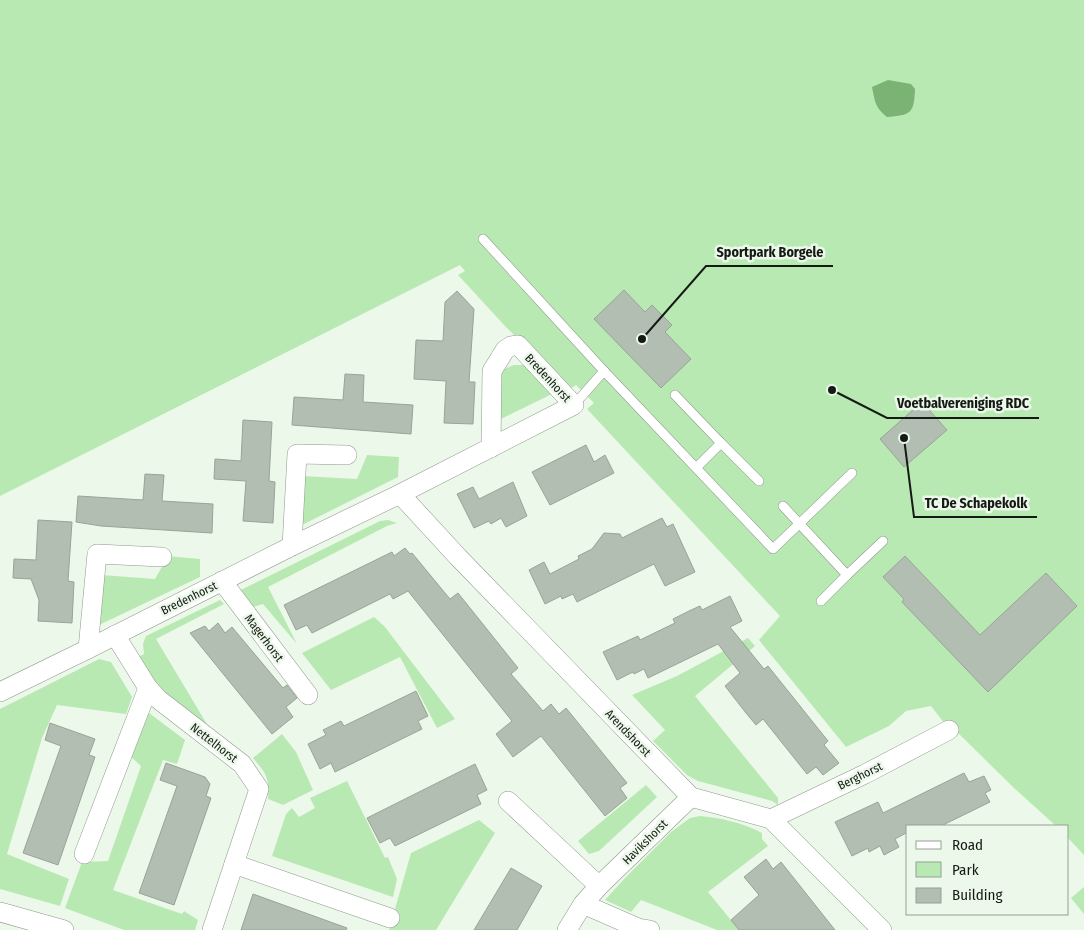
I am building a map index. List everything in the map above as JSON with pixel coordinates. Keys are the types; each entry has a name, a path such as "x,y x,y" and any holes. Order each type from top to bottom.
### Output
{"street":[{"name":"Bredenhorst","path":"0,692 400,494 490,448 574,405 518,345 511,346 505,350 492,371 490,448"},
{"path":"292,546 297,454 347,455"},
{"name":"Arendshorst","path":"400,494 690,797"},
{"path":"88,650 97,554 162,557"},
{"name":"Magerhorst","path":"222,582 308,695"},
{"name":"Nettelhorst","path":"115,634 148,688 158,699 242,764 259,789 212,930"},
{"path":"84,854 148,688"},
{"name":"Berghorst","path":"770,819 865,774 949,730"},
{"path":"690,797 770,819 882,930"},
{"name":"Havikshorst","path":"567,930 583,904 599,886 690,797"},
{"path":"508,801 599,886"},
{"path":"234,864 390,918"},
{"path":"583,904 638,928 650,930"},
{"path":"0,912 57,929"}],"lane":[{"path":"483,239 604,371 697,467 773,550 852,473"},
{"path":"574,405 604,371"},
{"path":"675,396 759,481"},
{"path":"697,467 721,443"},
{"path":"783,506 847,575"},
{"path":"821,602 884,541"}],"green space":[{"path":"0,0 1084,0 1084,855 1069,839 1069,825 1055,825 954,729 945,724 931,706 906,711 889,726 846,747 759,640 780,616 587,409 594,403 576,385 569,390 505,326 458,275 465,271 460,265 0,496"},
{"path":"514,365 524,365 552,394 497,421 501,370"},
{"path":"367,455 399,457 398,477 300,526 303,476 357,479"},
{"path":"388,520 397,523 387,526 268,587 297,644 263,604 247,609 235,593 380,521"},
{"path":"168,556 200,559 200,577 99,625 102,575 155,579"},
{"path":"220,600 224,604 156,639 208,726 157,687 138,657 144,654 143,644 146,636"},
{"path":"374,617 385,627 455,719 437,728 400,657 331,690 302,653"},
{"path":"748,638 755,646 695,696 778,798 778,805 772,801 698,781 687,775 653,741 665,730 632,695 677,676"},
{"path":"99,659 111,662 132,697 126,714 57,705 42,738 7,854 69,879 60,906 0,889 0,709"},
{"path":"145,710 185,740 177,764 163,760 113,890 182,914 184,911 198,920 195,930 124,930 65,908 82,862 108,861 141,766 130,756"},
{"path":"282,734 296,752 313,790 283,805 268,799 266,776 253,758"},
{"path":"347,781 385,858 388,857 397,879 393,897 272,856 286,814 292,808 299,817 315,808 310,798"},
{"path":"646,785 657,797 599,851 589,854 578,841"},
{"path":"700,816 732,821 755,829 762,833 762,839 768,846 708,892 739,930 717,930 641,900 631,912 605,900 671,832 690,818"},
{"path":"479,820 495,833 436,930 389,930 411,853"},
{"path":"1084,887 1084,914 1071,898"}],"shaded area":[{"path":"888,80 911,84 915,89 914,104 910,112 887,117 878,107 872,87"}],"building":[{"path":"624,290 645,312 652,305 672,325 665,332 691,359 661,388 594,319"},
{"path":"457,291 474,309 469,382 475,382 473,424 444,423 446,381 414,379 416,340 443,341 445,302"},
{"path":"345,374 364,375 363,402 413,405 411,434 292,425 294,397 343,400"},
{"path":"922,402 947,430 904,467 880,439"},
{"path":"243,420 272,422 269,481 275,482 273,523 243,521 246,481 214,479 215,459 241,461"},
{"path":"586,445 594,462 605,455 614,473 550,505 532,472"},
{"path":"145,474 164,475 162,501 213,504 212,533 101,526 76,522 78,496 143,500"},
{"path":"513,482 527,516 506,527 501,518 491,524 489,521 474,528 457,494 473,487 479,499"},
{"path":"662,518 667,527 673,524 695,572 665,586 654,564 577,602 573,594 562,599 561,596 545,604 529,570 544,562 550,574 579,559 578,556 592,549 604,533 620,534 622,538"},
{"path":"38,520 72,522 68,581 74,582 72,623 38,621 39,600 31,579 13,578 14,559 36,560"},
{"path":"405,548 410,554 412,553 450,599 458,593 518,668 511,674 543,711 551,704 559,714 566,708 627,783 620,788 627,798 605,816 541,736 513,757 496,734 512,721 408,591 393,599 390,594 312,633 307,625 296,630 284,605 392,552 394,556"},
{"path":"905,556 980,635 1046,573 1077,606 988,692 902,602 904,599 883,577"},
{"path":"730,596 742,621 730,627 764,669 768,666 828,741 824,745 839,763 823,775 816,767 807,774 763,719 756,725 746,713 725,686 740,673 718,644 648,678 644,669 617,680 603,652 638,636 640,640 675,623 673,619 691,610 700,606 702,610"},
{"path":"218,623 225,633 232,627 283,688 287,685 297,698 286,707 293,717 272,734 190,633 205,626 209,631"},
{"path":"416,691 428,716 418,721 422,729 335,772 331,763 320,769 308,744 326,735 323,730 341,721 344,726"},
{"path":"50,723 95,739 89,755 95,757 58,865 23,853 61,746 45,740"},
{"path":"166,763 205,777 210,784 206,796 211,798 174,905 139,893 177,786 160,780"},
{"path":"475,764 487,790 477,795 481,804 395,846 390,838 380,843 367,818"},
{"path":"964,773 969,782 984,776 991,790 985,793 990,802 943,825 906,825 906,833 895,839 899,847 884,855 880,846 869,852 868,848 852,856 835,822 878,802 883,813"},
{"path":"766,859 773,869 781,862 835,930 739,930 731,920 759,895 744,877"},
{"path":"511,868 542,886 517,930 474,930"},
{"path":"253,894 347,928 346,930 241,930"}],"place":[{"name":"Sportpark Borgele","path":"642,339"},
{"name":"Voetbalvereniging RDC","path":"832,390"},
{"name":"TC De Schapekolk","path":"904,438"}]}
